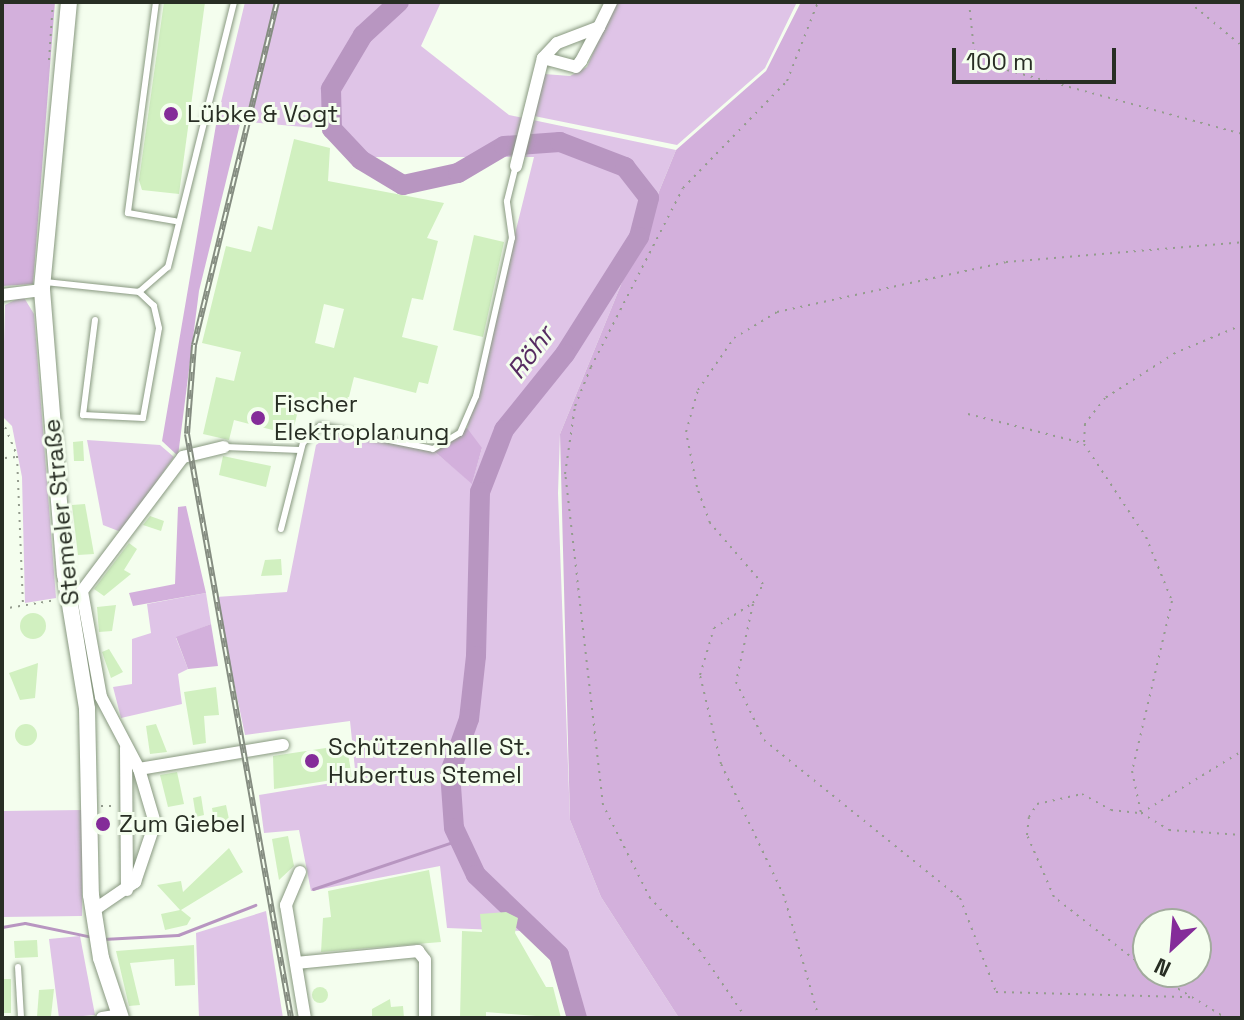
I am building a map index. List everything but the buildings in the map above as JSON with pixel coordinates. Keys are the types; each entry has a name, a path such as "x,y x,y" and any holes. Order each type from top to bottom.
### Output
{"main road":[{"name":"Stemeler Straße","path":"69,2 42,286 69,598 87,709 94,910 121,1017"}],"street":[{"path":"543,58 576,67 611,2"},
{"path":"516,166 543,58 557,43 599,27"},
{"path":"2,295 42,286"},
{"path":"94,910 127,890 143,868 155,823 139,769 101,697 82,591 183,457 224,447"},
{"path":"139,769 283,745"},
{"path":"126,748 124,806 127,890"},
{"path":"300,872 286,905 305,1018"},
{"path":"296,963 418,951 425,960 425,1018"},
{"path":"102,1018 121,1017"}],"lane":[{"path":"156,2 128,213 175,221"},
{"path":"139,292 168,267 175,221 189,195 234,2"},
{"path":"281,529 300,450 320,426 433,449 460,433 476,396 512,238 507,201 516,166"},
{"path":"42,286 139,292 154,306 159,328 143,418 83,415 95,320"},
{"path":"224,447 300,450"},
{"path":"18,967 21,1018"}],"path":[{"path":"746,1018 700,951 650,898 603,805 565,474 575,406 591,367 683,188 787,81 818,2"},
{"path":"969,2 974,50 992,66 1242,134"},
{"path":"1189,2 1242,46"},
{"path":"1193,997 996,992 960,898 764,740 736,682 753,603 763,584 759,573 710,523 686,432 689,408 711,366 748,327 836,297 1006,262 1242,242"},
{"path":"1141,813 1132,771 1172,601 1146,537 1084,444 1085,424 1105,398 1175,353 1242,325"},
{"path":"968,414 1084,444"},
{"path":"2,420 17,456 23,606"},
{"path":"5,458 17,456"},
{"path":"2,609 69,598"},
{"path":"753,603 714,628 702,647 700,675 721,764 784,896 819,1018"},
{"path":"1141,813 1242,751"},
{"path":"1132,957 1054,897 1027,835 1037,804 1082,794 1111,810 1141,813 1169,830 1242,835"},
{"path":"91,806 124,806"},
{"path":"1178,988 1226,1018"}],"shaded area":[{"path":"2,2 55,2 33,284 2,286"},
{"path":"245,2 441,2 421,46 509,115 676,150 560,434 558,493 570,820 601,897 679,1018 568,1018 552,961 523,931 447,928 440,866 311,891 299,830 264,833 259,795 356,779 350,721 245,735 216,597 287,592 316,445 342,427 434,451 467,428 534,157 361,157 326,129 217,119","holes":["482,448 472,483 435,452"]},
{"path":"615,2 797,2 765,68 677,145 534,116 544,74 570,76 587,67"},
{"path":"801,2 1242,2 1242,1018 679,1018 601,897 570,820 560,434 676,150 766,71"},
{"path":"217,119 241,120 199,291 178,456 162,441"},
{"path":"23,296 34,314 56,598 25,603 22,477 12,426 2,416 5,305"},
{"path":"467,428 482,448 472,484 435,452"},
{"path":"87,440 160,445 174,457 121,532 103,525"},
{"path":"186,506 206,593 133,606 129,593 175,584 178,507"},
{"path":"206,593 211,624 176,638 188,669 178,674 182,704 121,718 113,687 132,684 132,639 151,633 147,604"},
{"path":"211,624 218,666 188,669 176,637"},
{"path":"83,810 82,916 2,917 2,811"},
{"path":"266,911 283,1018 199,1018 196,933"},
{"path":"80,936 95,1015 59,1018 49,939"}],"waterway":[{"name":"Röhr","path":"399,2 363,35 331,89 332,129 361,160 403,185 458,173 504,146 560,142 625,167 649,198 639,237 565,354 504,430 480,492 476,656 469,719 450,772 454,828 476,875 559,955 577,1018"},
{"path":"313,889 459,840"},
{"path":"103,939 178,935 255,905"},
{"path":"2,927 25,923 92,937"}],"railway":[{"path":"277,2 194,345 187,434 291,1018"}],"place":[{"name":"Lübke & Vogt","path":"171,114"},
{"name":"Fischer Elektroplanung","path":"258,418"},
{"name":"Schützenhalle St. Hubertus Stemel","path":"312,761"},
{"name":"Zum Giebel","path":"103,824"}]}
